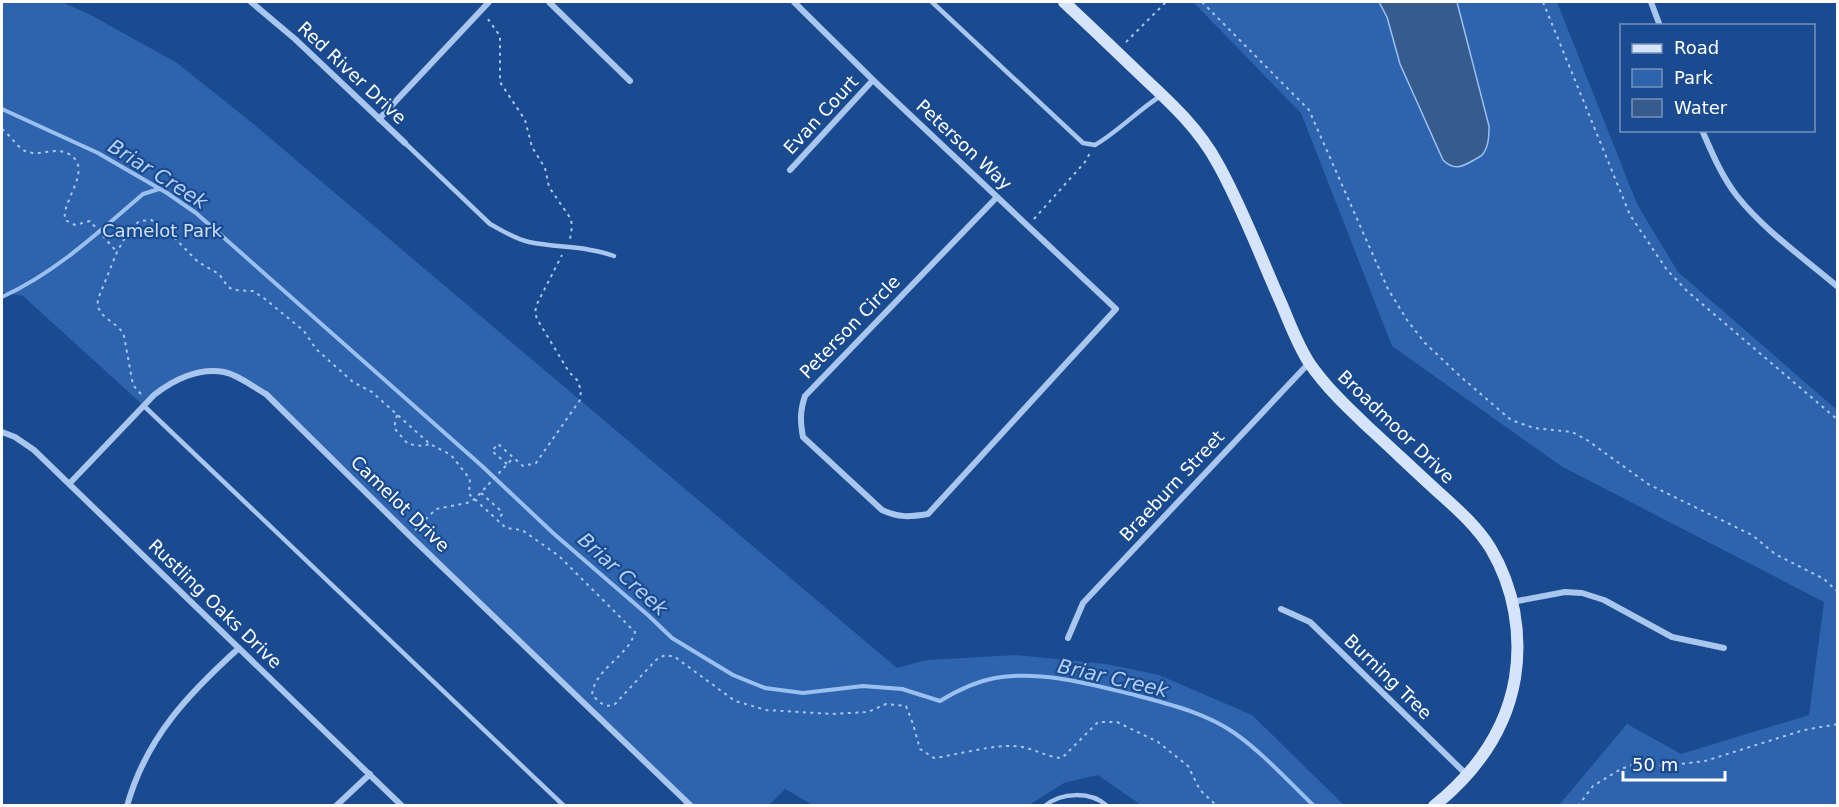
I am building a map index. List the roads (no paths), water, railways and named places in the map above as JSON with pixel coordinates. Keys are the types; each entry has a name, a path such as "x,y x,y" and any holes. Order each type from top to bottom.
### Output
{"street":[{"name":"Red River Drive","path":"250,2 295,39 405,143"},
{"path":"379,119 489,2"},
{"path":"549,2 630,81"},
{"name":"Peterson Way","path":"794,2 873,80 1116,309"},
{"name":"Broadmoor Drive","path":"1064,2 1197,131 1218,163 1309,363 1332,392 1481,535 1498,565 1516,618 1518,654 1512,695 1496,734 1478,763 1434,806"},
{"path":"1651,2 1659,24"},
{"name":"Evan Court","path":"790,170 873,80"},
{"path":"1703,132 1713,156 1737,196 1764,224 1838,286"},
{"name":"Peterson Circle","path":"997,197 805,396 800,420 803,437 882,510 896,516 911,517 928,514 1116,309"},
{"name":"Braeburn Street","path":"1068,638 1083,603 1309,363"},
{"name":"Camelot Drive","path":"69,484 167,384 205,372 224,372 242,380 266,394 691,806"},
{"name":"Rustling Oaks Drive","path":"2,432 15,437 34,450 402,806"},
{"path":"1512,602 1565,592 1582,593 1604,600 1672,637 1724,648"},
{"name":"Burning Tree","path":"1281,609 1310,622 1468,775"},
{"path":"127,806 140,770 167,722 204,680 239,648"},
{"path":"336,806 370,774"}],"lane":[{"path":"932,2 1083,143 1095,145 1162,95"},
{"path":"405,143 490,224 507,234 527,241 599,250 614,256"},
{"path":"146,403 564,806"},
{"path":"1045,806 1062,796 1082,795 1100,799 1107,806"}],"water":[{"path":"1379,2 1457,2 1489,126 1487,145 1480,156 1458,167 1451,166 1443,160 1400,64 1387,17"}],"waterway":[{"name":"Briar Creek","path":"2,109 98,153 167,193 196,213 672,638 733,675 765,688 803,693 863,686 902,689 940,701 973,684 1012,676 1065,679 1101,687 1173,705 1222,725 1254,748 1314,806"},
{"path":"2,297 58,264 143,194 159,189"}],"park label":[{"name":"Camelot Park","path":"162,231"}]}
